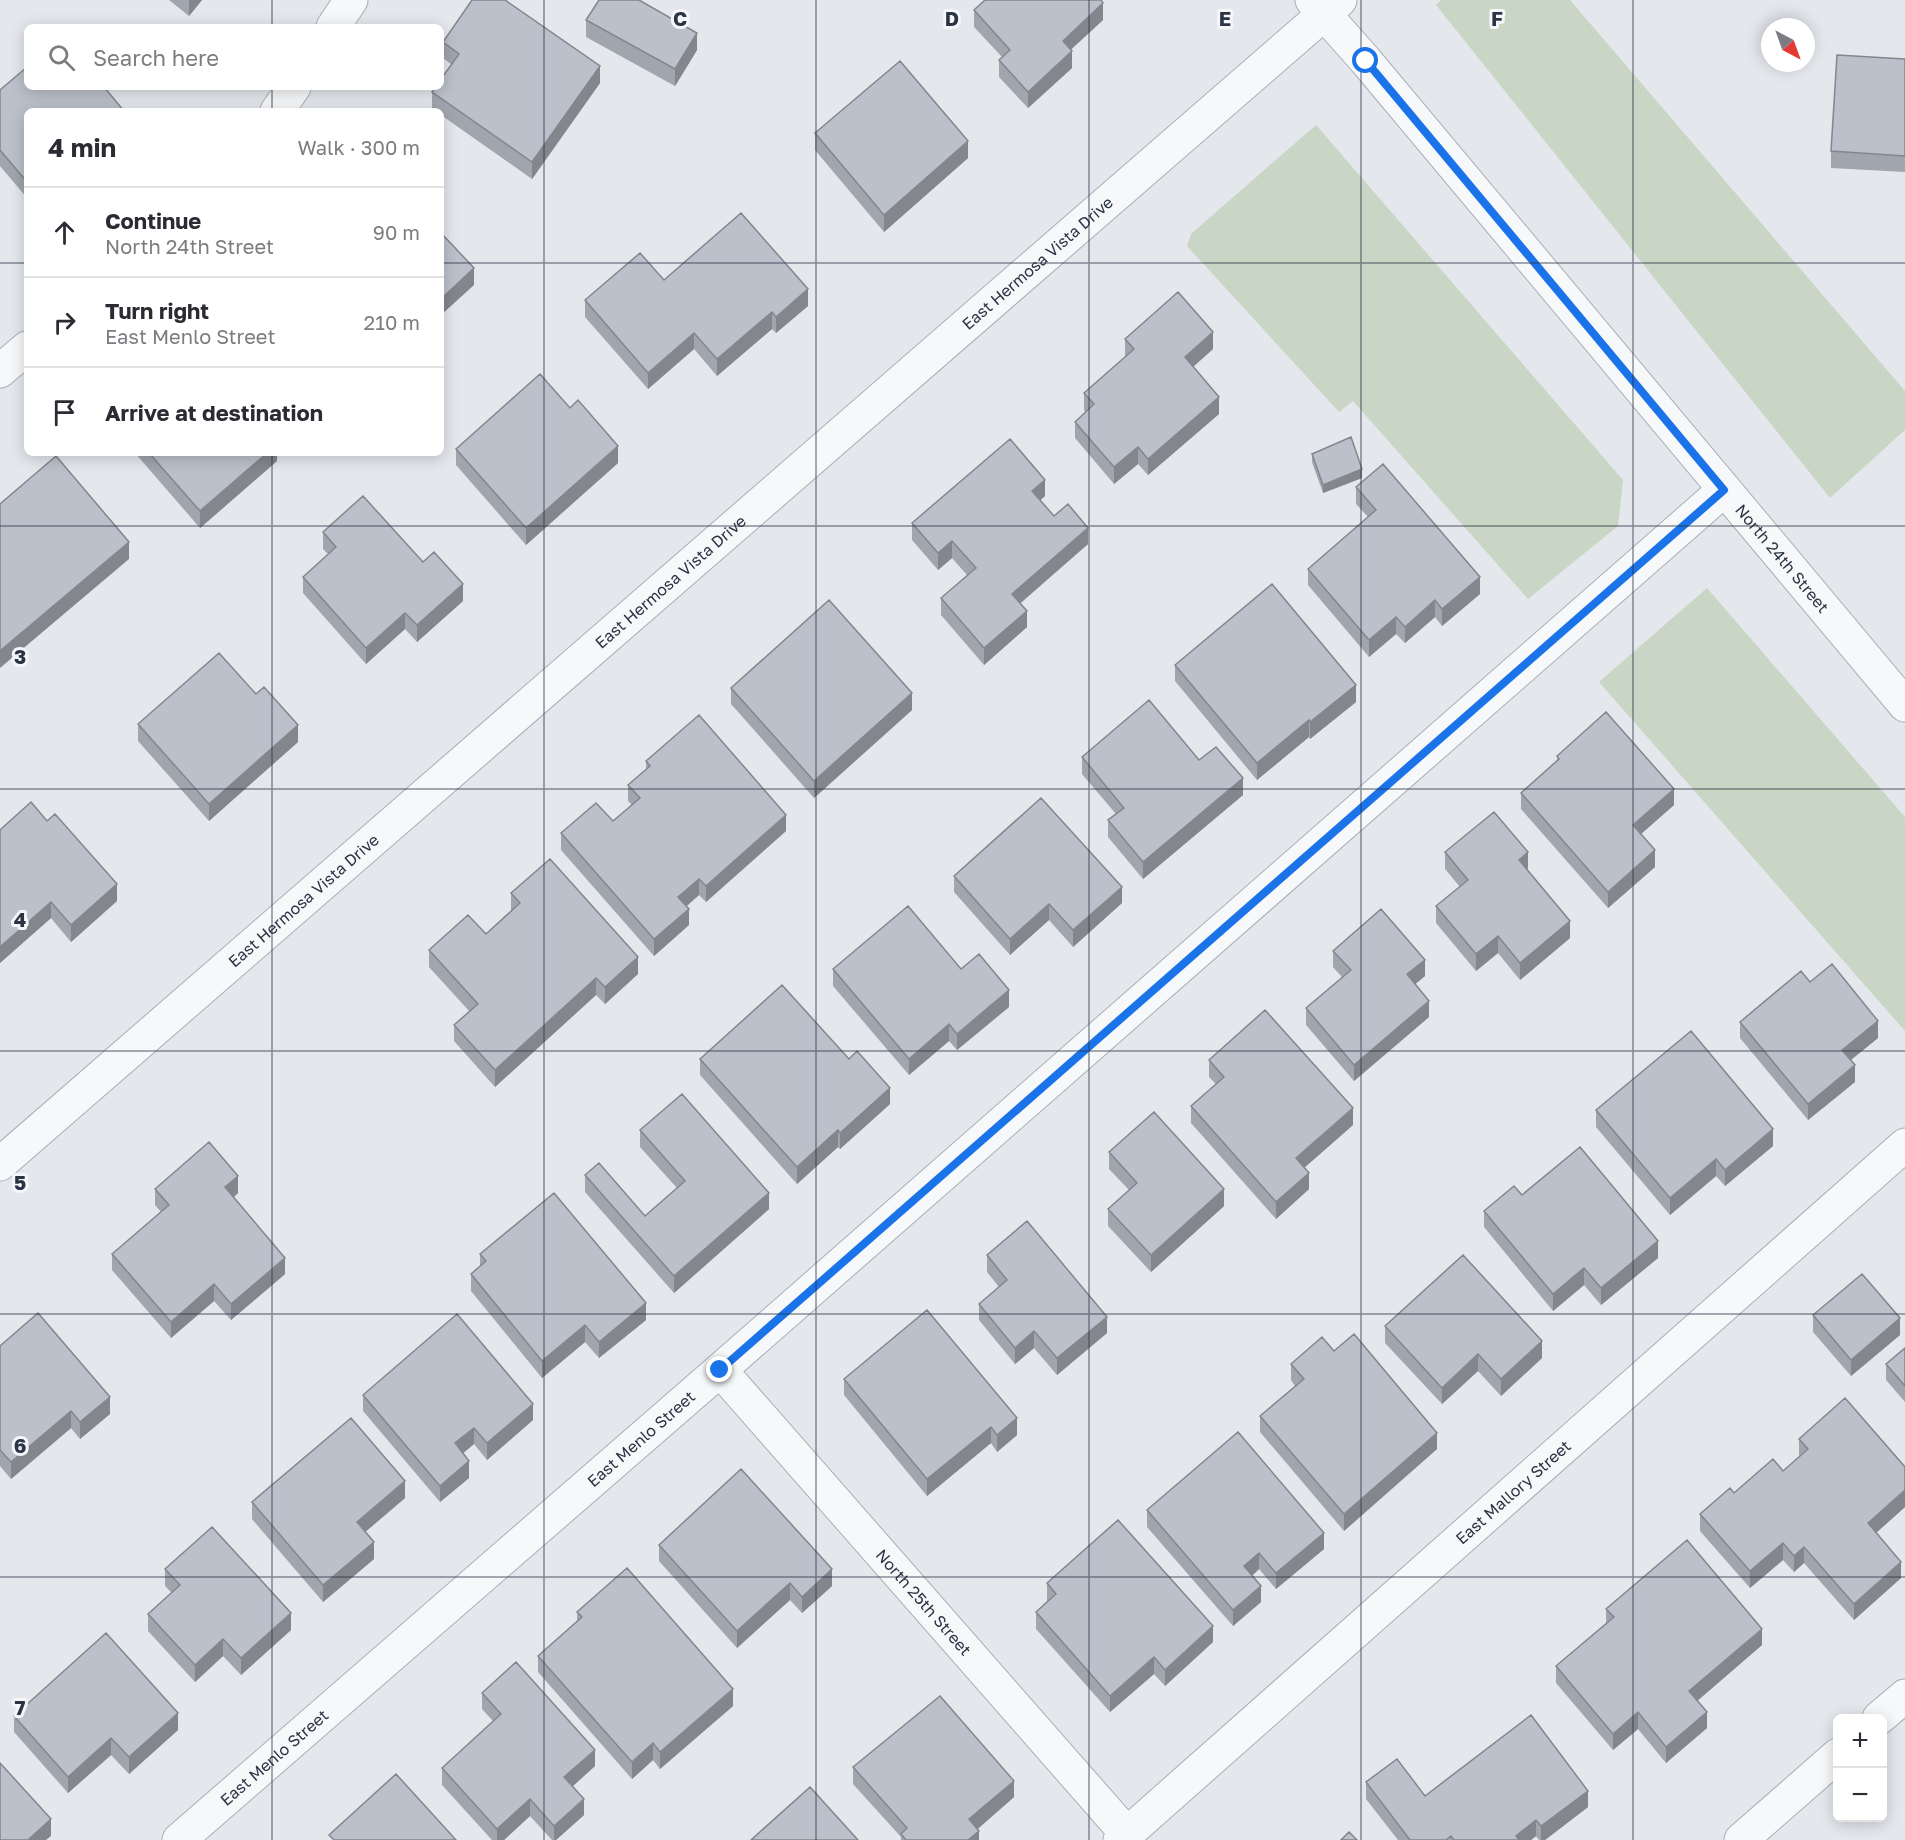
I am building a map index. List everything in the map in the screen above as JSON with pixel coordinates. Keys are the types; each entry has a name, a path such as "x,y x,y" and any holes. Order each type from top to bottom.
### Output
{"street":[{"path":"335,24 351,0"},
{"name":"North 24th Street","path":"1325,5 1366,61 1905,705"},
{"name":"East Hermosa Vista Drive","path":"0,1164 1325,5"},
{"path":"279,108 292,90"},
{"path":"0,371 24,351"},
{"name":"East Menlo Street","path":"179,1840 720,1370 1724,490"},
{"name":"East Mallory Street","path":"1124,1837 1905,1145"},
{"name":"North 25th Street","path":"720,1370 1124,1837"},
{"path":"1885,1714 1905,1696"},
{"path":"1741,1840 1833,1759"}],"green space":[{"path":"1441,0 1570,0 1905,391 1905,430 1830,498 1436,5"},
{"path":"1316,125 1623,480 1618,526 1528,599 1353,401 1339,412 1187,246 1191,234"},
{"path":"1707,588 1905,817 1905,1031 1599,682"}],"building":[{"path":"472,0 505,0 600,66 532,162 432,92 444,90 444,75 459,54 444,41"},
{"path":"599,0 639,0 697,33 675,69 586,20"},
{"path":"985,0 1101,0 1103,3 1063,41 1072,51 1028,92 999,60 1010,50 974,10"},
{"path":"1837,55 1905,59 1905,156 1831,151"},
{"path":"900,61 968,141 884,215 815,133"},
{"path":"24,70 24,90 106,90 122,108 24,108 24,178 0,150 0,90"},
{"path":"741,213 808,289 776,317 772,312 717,359 694,333 648,373 585,300 640,253 664,280"},
{"path":"444,236 474,268 444,296"},
{"path":"1178,292 1213,332 1185,357 1219,397 1148,459 1138,447 1114,467 1075,422 1094,404 1084,393 1134,349 1125,339"},
{"path":"540,374 570,408 578,400 618,446 526,528 456,449"},
{"path":"1351,437 1362,469 1323,485 1312,454"},
{"path":"1010,439 1045,480 1032,491 1054,516 1068,504 1088,528 1012,594 1027,611 984,648 941,598 976,568 952,541 938,553 912,523"},
{"path":"56,456 129,542 0,651 0,504"},
{"path":"152,456 264,456 200,511"},
{"path":"1383,464 1480,577 1442,609 1435,600 1405,627 1396,617 1369,640 1308,569 1376,510 1356,487"},
{"path":"363,496 423,562 434,552 463,584 417,625 405,613 366,648 303,577 336,547 323,532"},
{"path":"1272,584 1356,685 1257,763 1175,665"},
{"path":"829,600 912,693 814,781 731,688"},
{"path":"219,653 256,694 264,687 298,725 209,804 138,724"},
{"path":"1149,700 1199,760 1216,747 1243,778 1143,862 1108,820 1124,808 1082,757"},
{"path":"1606,712 1674,789 1633,825 1655,850 1608,892 1521,793 1559,759 1557,756"},
{"path":"699,715 786,815 706,886 699,879 678,897 689,909 654,939 561,833 596,803 613,821 640,798 628,785 650,766 646,761"},
{"path":"1041,798 1122,887 1073,930 1049,904 1010,939 954,876"},
{"path":"31,802 47,821 55,814 117,884 71,925 51,902 0,947 0,830"},
{"path":"1494,812 1528,852 1519,860 1570,921 1520,963 1498,936 1476,954 1436,906 1468,880 1445,852"},
{"path":"550,859 638,957 605,987 596,978 495,1070 454,1025 478,1004 429,950 468,915 486,934 520,903 511,893"},
{"path":"908,906 961,969 979,954 1009,990 957,1034 949,1024 909,1059 833,969"},
{"path":"1381,909 1425,960 1407,974 1429,1001 1354,1065 1306,1008 1351,970 1333,951"},
{"path":"1832,964 1878,1021 1842,1050 1855,1065 1808,1104 1740,1022 1801,971 1810,982"},
{"path":"782,985 849,1059 857,1051 890,1088 840,1133 838,1130 797,1167 700,1059"},
{"path":"1265,1010 1353,1108 1296,1158 1309,1173 1276,1202 1191,1106 1224,1077 1209,1060"},
{"path":"1691,1031 1773,1129 1725,1170 1716,1159 1670,1198 1596,1110"},
{"path":"682,1094 769,1193 674,1276 585,1175 599,1163 645,1216 685,1181 640,1130"},
{"path":"1154,1112 1224,1189 1151,1255 1108,1209 1137,1183 1109,1152"},
{"path":"209,1142 238,1176 225,1187 285,1258 231,1304 214,1284 171,1322 112,1254 169,1205 155,1189"},
{"path":"1580,1147 1658,1241 1601,1288 1584,1268 1553,1294 1484,1211 1514,1186 1522,1195"},
{"path":"554,1193 646,1303 599,1342 585,1325 542,1361 471,1274 486,1261 480,1254"},
{"path":"1027,1221 1107,1317 1057,1358 1034,1331 1015,1348 979,1304 1007,1280 987,1255"},
{"path":"1463,1255 1542,1341 1501,1379 1478,1354 1442,1388 1385,1326"},
{"path":"1862,1274 1900,1318 1851,1360 1813,1315"},
{"path":"927,1310 1017,1418 997,1435 991,1427 927,1479 844,1379"},
{"path":"38,1313 110,1397 80,1422 71,1411 11,1462 0,1450 0,1346"},
{"path":"457,1314 533,1404 487,1443 474,1428 455,1443 469,1461 440,1486 363,1395"},
{"path":"1354,1334 1437,1433 1344,1514 1260,1416 1304,1379 1291,1364 1322,1337 1334,1351"},
{"path":"1905,1348 1905,1386 1886,1364"},
{"path":"1845,1398 1905,1467 1905,1490 1868,1523 1901,1562 1854,1604 1804,1547 1794,1556 1783,1543 1750,1571 1700,1514 1730,1488 1734,1493 1773,1459 1783,1471 1808,1449 1799,1439"},
{"path":"351,1418 405,1481 357,1522 374,1542 323,1585 252,1502"},
{"path":"1238,1432 1324,1533 1276,1573 1259,1553 1244,1566 1261,1586 1233,1610 1147,1510"},
{"path":"741,1469 832,1569 802,1597 790,1583 737,1631 659,1545"},
{"path":"1118,1520 1213,1626 1165,1670 1154,1657 1110,1696 1036,1612 1056,1594 1047,1583"},
{"path":"212,1527 291,1613 241,1658 223,1639 195,1665 148,1614 180,1585 165,1569"},
{"path":"1687,1540 1762,1629 1689,1691 1707,1712 1666,1747 1638,1712 1613,1734 1556,1666 1614,1617 1606,1609"},
{"path":"627,1568 733,1689 660,1752 653,1743 632,1762 538,1656 582,1617 577,1612"},
{"path":"106,1633 178,1713 129,1757 111,1738 68,1777 14,1716"},
{"path":"516,1662 595,1750 564,1777 584,1799 554,1826 530,1799 497,1829 442,1768 501,1714 482,1693"},
{"path":"940,1696 1014,1781 969,1819 979,1831 968,1840 906,1840 901,1834 907,1828 853,1767"},
{"path":"1531,1715 1588,1791 1541,1826 1536,1820 1516,1836 1519,1840 1454,1840 1451,1836 1446,1840 1410,1840 1366,1782 1397,1759 1425,1796"},
{"path":"0,1763 51,1819 28,1840 0,1840"},
{"path":"396,1774 456,1840 334,1840 329,1835"},
{"path":"810,1787 858,1840 751,1840"},
{"path":"1349,1832 1357,1840 1341,1840"}],"route":[{"path":"720,1370 1724,490 1366,61"}]}
